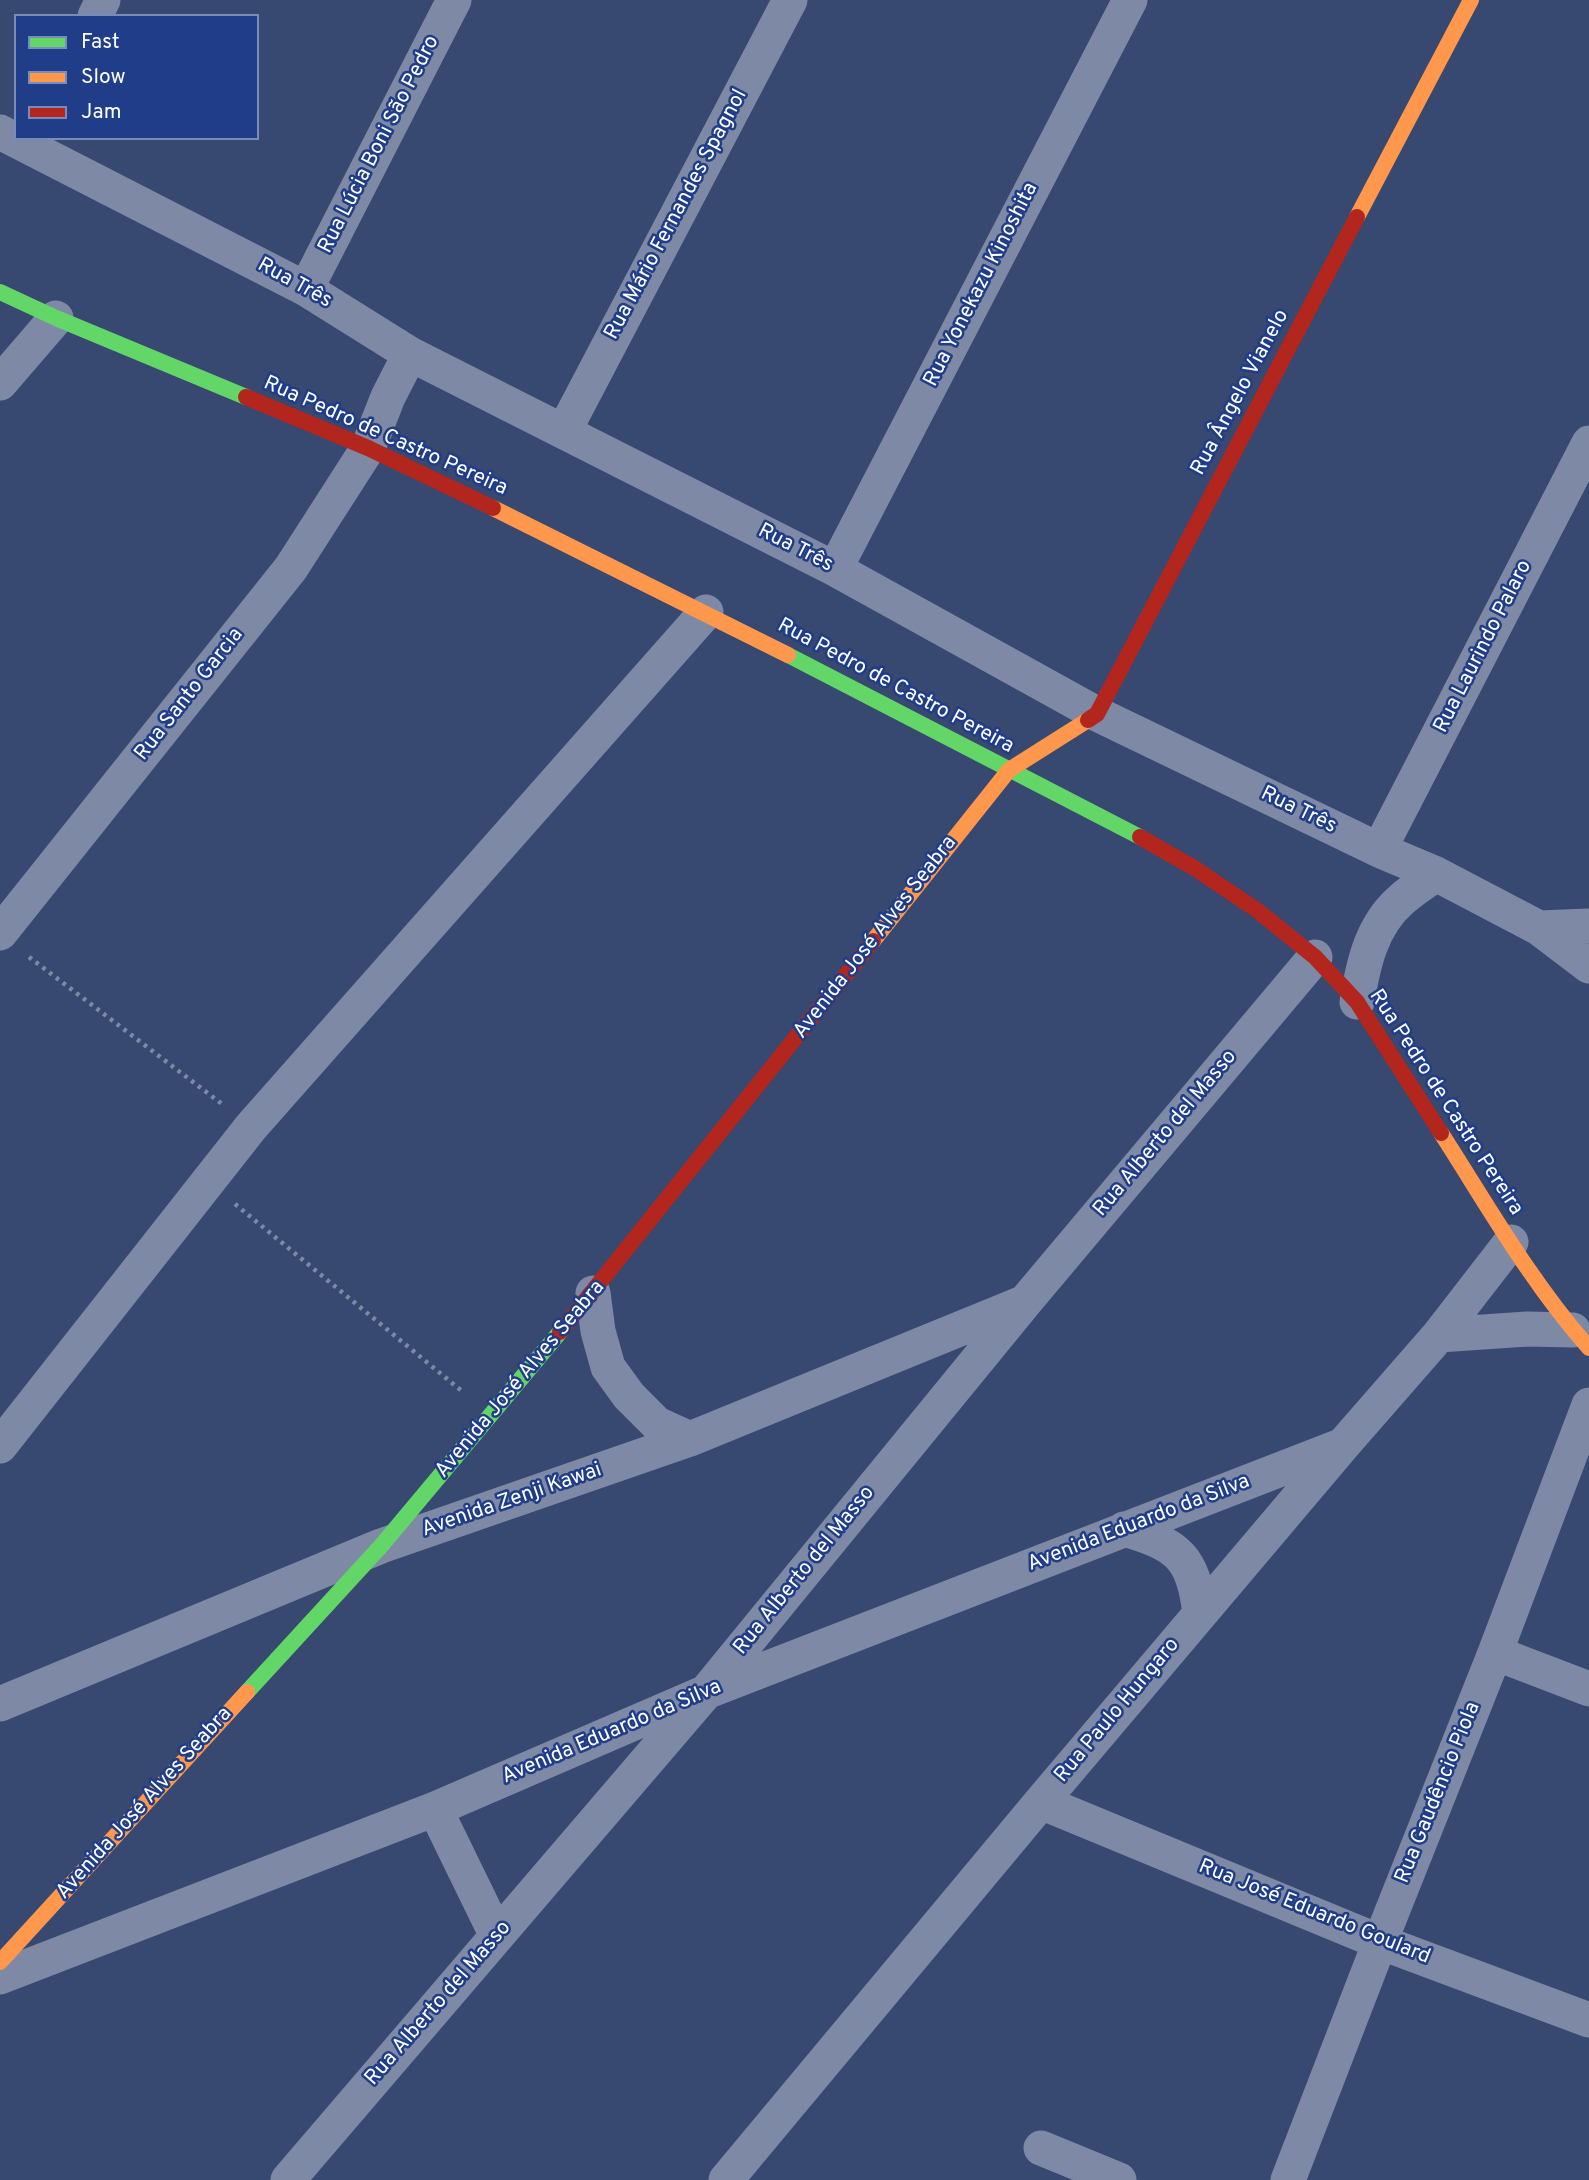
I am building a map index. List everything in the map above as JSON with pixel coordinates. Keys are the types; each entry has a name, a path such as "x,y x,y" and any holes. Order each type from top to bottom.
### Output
{"street":[{"name":"Rua Lúcia Boni São Pedro","path":"306,289 454,0"},
{"name":"Rua Mário Fernandes Spagnol","path":"564,431 789,0"},
{"name":"Rua Yonekazu Kinoshita","path":"835,569 1130,0"},
{"name":"Rua Ângelo Vianelo","path":"1009,770 1097,714 1471,0"},
{"name":"Rua Três","path":"23,140 306,289 410,354 835,569 1097,714 1379,850 1436,873 1539,928 1589,966"},
{"name":"Rua Pedro de Castro Pereira","path":"0,292 368,448 706,612 1134,833 1196,869 1258,911 1315,957 1357,1002 1511,1242 1581,1339"},
{"path":"0,383 57,318"},
{"name":"Rua Santo Garcia","path":"11,943 291,568 368,448 388,397 410,354"},
{"name":"Rua Laurindo Palaro","path":"1379,850 1589,443"},
{"path":"0,1446 251,1126 706,612"},
{"name":"Avenida José Alves Seabra","path":"0,1962 381,1546 593,1293 1009,770"},
{"path":"1357,1002 1363,967 1372,939 1384,918 1400,900 1436,873"},
{"path":"1539,928 1589,926"},
{"name":"Rua Alberto del Masso","path":"288,2180 706,1692 1025,1302 1315,957"},
{"name":"Rua Paulo Hungaro","path":"726,2180 1041,1802 1439,1335 1511,1242"},
{"path":"593,1293 598,1331 608,1367 629,1396 657,1424 690,1439"},
{"name":"Avenida Zenji Kawai","path":"0,1704 381,1546 690,1439 1025,1302"},
{"path":"1439,1335 1516,1330 1581,1339"},
{"name":"Rua Gaudêncio Piola","path":"1288,2180 1586,1419"},
{"name":"Avenida Eduardo da Silva","path":"0,1977 435,1809 706,1692 1343,1445"},
{"path":"1124,1530 1152,1538 1172,1548 1183,1559 1192,1572 1197,1588 1200,1614"},
{"path":"1495,1653 1589,1689"},
{"name":"Rua José Eduardo Goulard","path":"1041,1802 1380,1942 1589,2020"},
{"path":"435,1809 497,1936"},
{"path":"1041,2148 1119,2180"}],"path":[{"path":"11,943 251,1126"},
{"path":"207,1181 491,1416"}],"traffic: fast":[{"path":"0,292 246,397"},
{"path":"788,655 1140,837"},
{"path":"247,1692 381,1546 560,1332"}],"traffic: slow":[{"path":"1357,217 1471,0"},
{"path":"493,508 788,655"},
{"path":"873,941 1009,770 1088,720"},
{"path":"1441,1133 1548,1298 1589,1348"},
{"path":"0,1962 247,1692"}],"traffic: jam":[{"path":"1088,720 1097,714 1357,217"},
{"path":"246,397 368,448 493,508"},
{"path":"1140,837 1196,869 1258,911 1315,957 1357,1002 1441,1133"},
{"path":"560,1332 873,941"}]}
